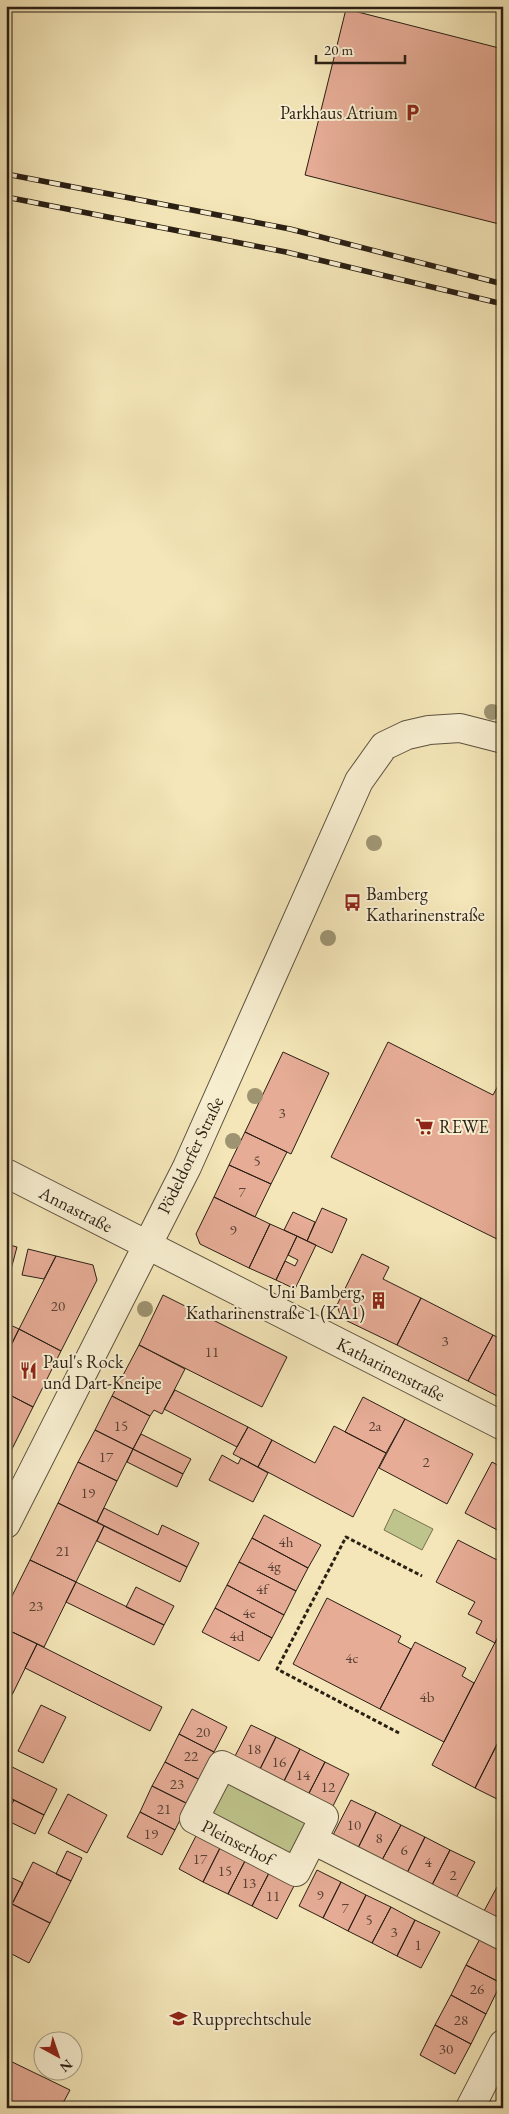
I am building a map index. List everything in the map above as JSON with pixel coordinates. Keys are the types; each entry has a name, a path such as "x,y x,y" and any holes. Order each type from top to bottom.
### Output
{"street":[{"name":"Pödeldorfer Straße","path":"6,1524 187,1167 359,780 384,746 407,735 429,730 460,728 503,739"},
{"name":"Annastraße","path":"6,1173 147,1244"},
{"name":"Katharinenstraße","path":"147,1244 503,1426"},
{"name":"Pleinserhof","path":"222,1765 324,1817 313,1840 296,1872 194,1819 222,1765"},
{"path":"313,1840 503,1936"},
{"path":"470,2108 503,2044"}],"path":[{"path":"399,1733 277,1669 346,1537 422,1576"}],"green space":[{"path":"394,1509 433,1529 422,1550 384,1530"},
{"path":"235,1781 294,1807 308,1825 294,1853 286,1855 216,1819 213,1811 227,1784"}],"building":[{"name":"Parkhaus Atrium","path":"346,9 503,49 503,225 305,175"},
{"name":"REWE","path":"388,1042 493,1095 500,1082 503,1084 503,1242 331,1157"},
{"path":"283,1052 329,1073 291,1154 245,1132"},
{"path":"245,1132 287,1152 271,1184 229,1165"},
{"path":"229,1165 271,1184 255,1217 214,1197"},
{"path":"214,1197 270,1224 249,1268 200,1244 196,1234"},
{"path":"322,1208 347,1219 332,1253 307,1241"},
{"path":"293,1212 315,1222 307,1241 284,1230"},
{"path":"270,1224 297,1236 276,1280 249,1268"},
{"path":"297,1236 316,1245 295,1289 276,1280 285,1261 295,1266 298,1260 288,1255"},
{"path":"6,1244 17,1247 6,1288"},
{"path":"28,1249 56,1256 44,1279 22,1275"},
{"name":"Uni Bamberg, Katharinenstraße 1 (KA1)","path":"362,1254 389,1267 383,1279 421,1298 397,1345 341,1318 337,1305"},
{"path":"56,1256 93,1265 97,1280 61,1351 19,1329"},
{"path":"163,1295 287,1357 262,1407 139,1345"},
{"path":"421,1298 493,1335 468,1381 397,1345"},
{"path":"6,1323 19,1329 7,1354 6,1353"},
{"path":"19,1329 61,1351 33,1407 6,1393 6,1355"},
{"path":"493,1335 503,1340 503,1399 468,1381"},
{"path":"139,1345 185,1369 162,1414 154,1410 150,1416 112,1396"},
{"path":"175,1390 248,1427 237,1447 164,1409"},
{"path":"6,1393 33,1407 11,1451 6,1449"},
{"path":"112,1396 150,1416 133,1449 95,1430"},
{"path":"363,1397 405,1419 386,1453 345,1432"},
{"path":"405,1419 473,1454 447,1504 379,1468"},
{"path":"334,1426 386,1453 353,1517 258,1467 272,1440 315,1463"},
{"path":"248,1427 272,1440 258,1467 233,1454"},
{"path":"95,1430 133,1449 117,1481 78,1462"},
{"path":"141,1434 191,1459 183,1474 133,1449"},
{"path":"133,1449 183,1474 177,1487 127,1462"},
{"path":"222,1455 238,1464 241,1458 268,1473 253,1502 209,1480"},
{"path":"78,1462 117,1481 97,1522 58,1503"},
{"path":"492,1462 503,1468 503,1533 465,1513"},
{"path":"58,1503 104,1526 76,1582 30,1560"},
{"path":"104,1508 158,1535 162,1525 199,1543 187,1567 97,1522"},
{"path":"264,1515 321,1545 308,1568 252,1538"},
{"path":"104,1526 187,1567 180,1582 97,1541"},
{"path":"252,1538 308,1568 296,1591 239,1562"},
{"path":"458,1540 503,1563 503,1627 495,1643 476,1633 482,1621 468,1614 475,1602 436,1582"},
{"path":"30,1560 76,1582 44,1647 6,1629 6,1608"},
{"path":"239,1562 296,1591 284,1615 227,1585"},
{"path":"76,1582 164,1625 154,1645 66,1602"},
{"path":"227,1585 284,1615 272,1638 215,1608"},
{"path":"136,1587 174,1606 164,1625 126,1607"},
{"path":"327,1598 401,1636 398,1642 411,1649 380,1709 293,1664"},
{"path":"215,1608 272,1638 259,1661 202,1632"},
{"path":"503,1627 503,1733 475,1788 432,1765"},
{"path":"6,1629 37,1644 13,1693 6,1690"},
{"path":"415,1642 466,1668 462,1676 474,1683 444,1742 380,1709"},
{"path":"37,1644 162,1707 150,1731 25,1668"},
{"path":"6,1690 13,1693 6,1706"},
{"path":"41,1705 66,1717 43,1763 18,1751"},
{"path":"192,1709 227,1727 214,1752 179,1734"},
{"path":"251,1725 276,1737 258,1773 233,1760"},
{"path":"179,1734 214,1752 200,1780 165,1762"},
{"path":"276,1737 300,1749 282,1785 258,1773"},
{"path":"497,1744 503,1747 503,1802 475,1788"},
{"path":"300,1749 325,1762 307,1797 282,1785"},
{"path":"165,1762 200,1780 188,1804 152,1786"},
{"path":"325,1762 349,1774 331,1810 307,1797"},
{"path":"6,1764 57,1789 44,1815 6,1796"},
{"path":"152,1786 188,1804 175,1830 140,1812"},
{"path":"68,1794 107,1815 87,1853 48,1833"},
{"path":"6,1796 14,1800 6,1814"},
{"path":"14,1800 44,1815 35,1834 6,1820 6,1814"},
{"path":"351,1800 376,1812 358,1848 333,1835"},
{"path":"140,1812 175,1830 162,1855 127,1837"},
{"path":"376,1812 401,1825 382,1860 358,1848"},
{"path":"401,1825 425,1837 407,1873 382,1860"},
{"path":"197,1834 221,1846 203,1882 179,1869"},
{"path":"425,1837 450,1850 432,1885 407,1873"},
{"path":"221,1846 246,1859 228,1894 203,1882"},
{"path":"450,1850 475,1862 456,1898 432,1885"},
{"path":"67,1851 82,1858 71,1881 56,1874"},
{"path":"246,1859 270,1871 252,1906 228,1894"},
{"path":"33,1862 71,1881 50,1923 12,1904"},
{"path":"317,1870 341,1882 323,1918 299,1906"},
{"path":"270,1871 295,1884 277,1919 252,1906"},
{"path":"6,1875 23,1883 12,1904 6,1901"},
{"path":"341,1882 366,1895 348,1931 323,1918"},
{"path":"497,1887 503,1891 503,1921 484,1911"},
{"path":"366,1895 391,1907 372,1943 348,1931"},
{"path":"12,1904 50,1923 29,1963 6,1951 6,1916"},
{"path":"391,1907 415,1920 397,1956 372,1943"},
{"path":"415,1920 440,1932 421,1968 397,1956"},
{"path":"482,1935 503,1946 503,1980 501,1983 466,1965"},
{"path":"466,1965 501,1983 486,2014 451,1995"},
{"path":"451,1995 486,2014 471,2044 435,2025"},
{"path":"435,2025 471,2044 455,2074 420,2055"},
{"path":"6,2059 32,2072 32,2082 53,2082 70,2090 62,2105 66,2108 6,2108"}],"railway":[{"path":"6,174 290,229 503,284"},
{"path":"6,197 286,252 503,304"}],"place":[{"name":"Parkhaus Atrium","path":"412,112"},
{"name":"Bamberg Katharinenstraße","path":"352,903"},
{"name":"REWE","path":"425,1126"},
{"name":"Uni Bamberg, Katharinenstraße 1 (KA1)","path":"379,1301"},
{"name":"Paul's Rock und Dart-Kneipe","path":"29,1371"},
{"name":"Rupprechtschule","path":"178,2018"}]}
